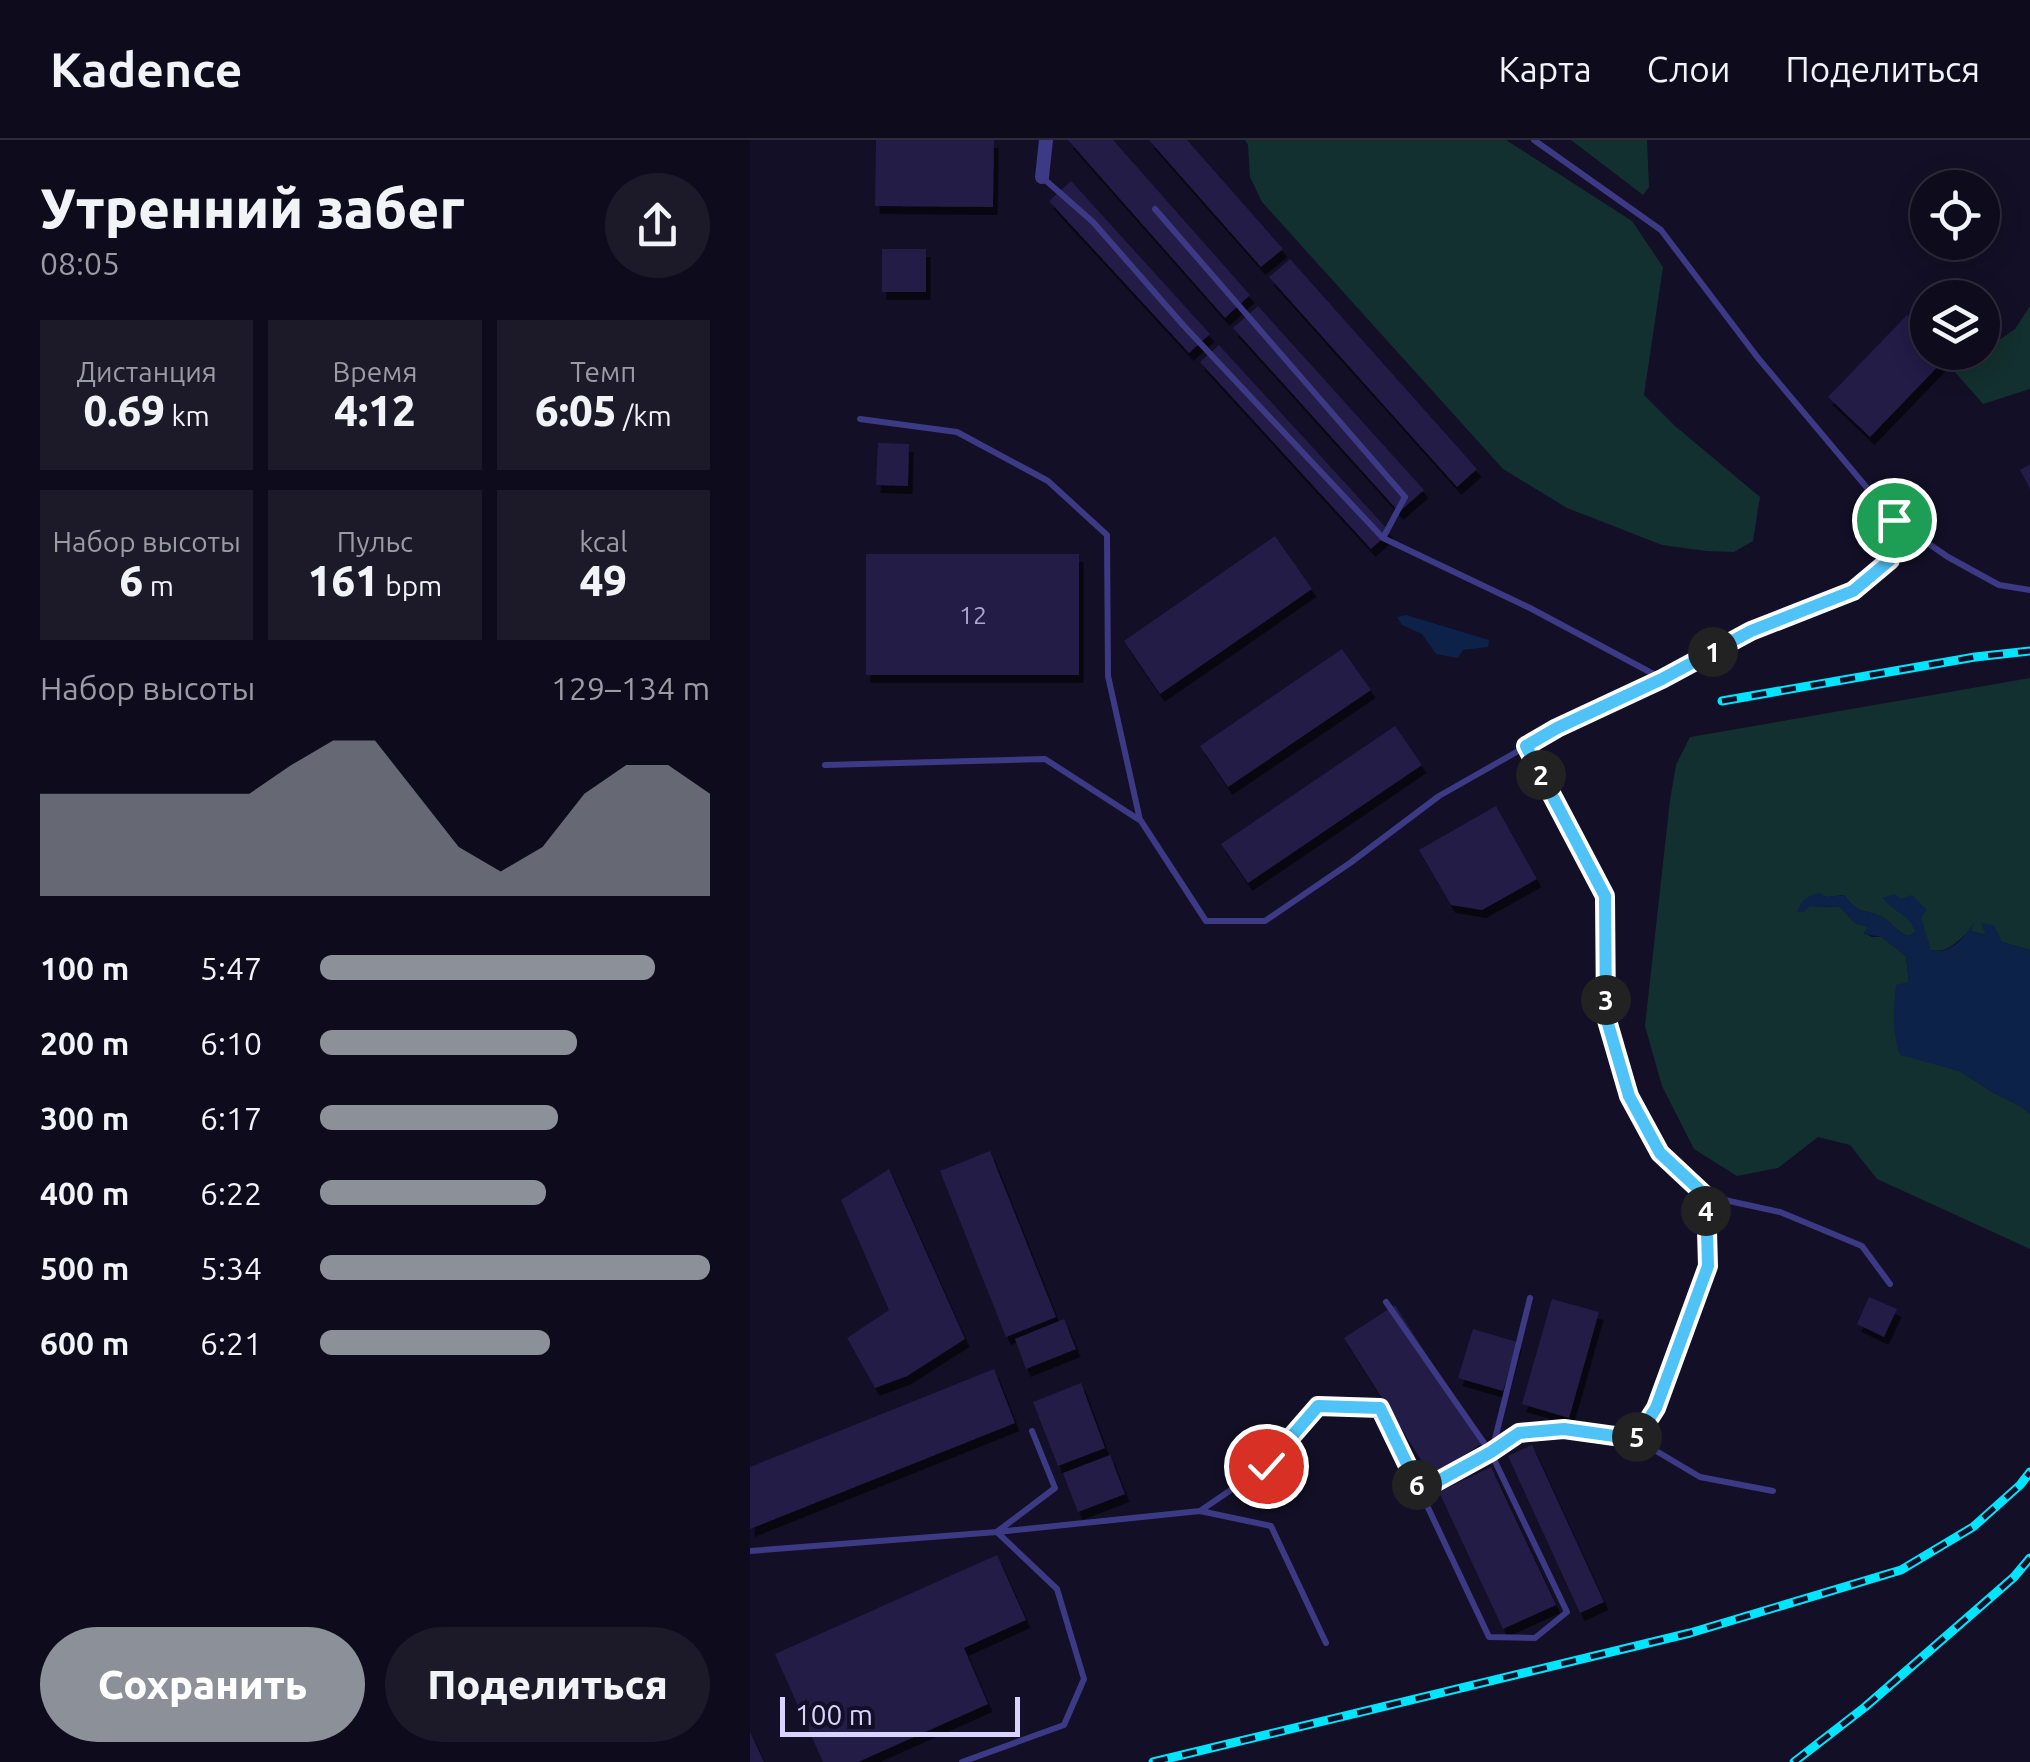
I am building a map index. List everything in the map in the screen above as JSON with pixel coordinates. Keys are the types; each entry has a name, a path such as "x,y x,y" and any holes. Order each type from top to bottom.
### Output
{"street":[{"path":"1042,177 1046,140"}],"lane":[{"path":"1534,140 1660,230 1758,358 1894,520 1948,558 2000,585 2030,590"},
{"path":"1042,177 1092,222 1383,538 1530,608 1662,679"},
{"path":"1155,210 1405,497 1383,538"},
{"path":"860,419 958,432 1048,481 1107,535 1108,676 1141,822 1206,921 1265,920 1439,796 1557,728 1662,679 1751,631 1853,591 1890,560 1894,520"},
{"path":"1526,746 1605,896 1606,1017 1629,1096 1660,1153 1706,1196 1780,1212 1862,1246 1890,1284"},
{"path":"825,765 1045,759 1141,822"},
{"path":"1636,1439 1656,1408 1708,1266 1706,1196"},
{"path":"1491,1452 1530,1298"},
{"path":"1200,1512 1266,1466 1318,1406 1380,1408 1489,1637 1535,1638 1567,1612 1491,1452 1386,1302"},
{"path":"1420,1491 1519,1433 1564,1429 1636,1439 1700,1476 1773,1491"},
{"path":"997,1532 1055,1488 1032,1430"},
{"path":"750,1551 1200,1512 1271,1526 1326,1643"},
{"path":"962,1762 1064,1725 1084,1679 1057,1589 997,1532"}],"green space":[{"path":"1245,140 1506,140 1632,221 1663,267 1644,395 1760,497 1753,541 1734,552 1662,545 1567,508 1503,469 1262,202 1250,177"},
{"path":"1571,140 1647,140 1649,187 1643,195"},
{"path":"2030,306 2030,389 1983,404 1954,371 2000,370 2000,339 2015,329"},
{"path":"2030,678 2030,950 2002,942 1982,924 1987,935 1970,931 1947,948 1930,950 1920,917 1888,904 1910,920 1916,932 1904,934 1884,918 1857,908 1844,895 1828,897 1810,906 1840,907 1855,923 1869,927 1864,933 1882,937 1906,956 1909,983 1900,1054 1960,1071 2030,1114 2030,1249 1877,1179 1850,1145 1818,1137 1778,1168 1737,1176 1694,1149 1662,1086 1645,1026 1670,800 1676,765 1690,737"}],"water":[{"path":"1406,615 1489,640 1488,647 1463,650 1458,658 1436,654 1422,634 1402,625 1397,617"},
{"path":"1820,893 1828,897 1844,895 1857,908 1884,918 1908,936 1916,932 1912,925 1883,898 1912,895 1927,910 1921,918 1931,950 1951,948 1974,922 1971,931 1986,935 1981,923 1994,925 2002,942 2030,950 2030,1114 1960,1071 1900,1055 1894,1003 1896,985 1909,982 1906,956 1882,937 1864,934 1868,927 1855,923 1840,907 1810,906 1797,912 1805,899"}],"building":[{"path":"876,140 994,140 993,207 875,206"},
{"path":"1068,140 1113,140 1250,295 1225,318"},
{"path":"1149,140 1187,140 1283,249 1261,267"},
{"path":"1071,181 1210,334 1189,353 1049,201"},
{"path":"882,249 926,249 926,292 882,292"},
{"path":"1290,259 1477,469 1457,487 1269,277"},
{"path":"1258,306 1424,490 1399,512 1233,328"},
{"path":"1907,315 1910,318 1910,370 1935,370 1870,437 1828,397"},
{"path":"1219,345 1390,532 1371,549 1200,362"},
{"path":"878,443 909,444 908,486 876,485"},
{"path":"2030,464 2030,489 2020,470"},
{"path":"1275,536 1312,589 1160,694 1124,641"},
{"path":"866,554 1079,554 1079,675 866,675"},
{"path":"1342,649 1371,690 1228,787 1200,746"},
{"path":"1395,726 1422,765 1248,883 1221,844"},
{"path":"1496,806 1537,879 1482,910 1451,905 1419,850"},
{"path":"990,1151 1056,1317 1006,1337 940,1171"},
{"path":"889,1169 965,1339 907,1376 875,1388 847,1338 889,1310 841,1200"},
{"path":"1869,1297 1897,1309 1884,1337 1857,1324"},
{"path":"1552,1299 1599,1312 1569,1418 1522,1404"},
{"path":"1395,1305 1483,1443 1431,1476 1344,1338"},
{"path":"1064,1319 1076,1349 1026,1369 1015,1339"},
{"path":"1473,1329 1517,1342 1503,1391 1458,1378"},
{"path":"994,1369 1015,1423 750,1529 750,1467"},
{"path":"1081,1383 1105,1448 1058,1466 1033,1402"},
{"path":"1532,1445 1604,1602 1580,1613 1508,1456"},
{"path":"1110,1455 1125,1494 1078,1512 1063,1473"},
{"path":"1491,1467 1556,1605 1503,1629 1439,1492"},
{"path":"997,1555 1026,1620 964,1648 988,1704 858,1762 823,1762 775,1654"},
{"path":"750,1732 764,1762 750,1762"}],"railway":[{"path":"1722,701 2030,651"},
{"path":"1153,1762 1690,1633 1901,1570 1973,1527 2030,1472"},
{"path":"1794,1762 1865,1707 2014,1577 2030,1558"}],"route":[{"path":"1266,1466 1318,1406 1380,1408 1420,1491 1519,1433 1564,1429 1636,1439 1656,1408 1708,1266 1706,1196 1660,1153 1629,1096 1606,1017 1605,896 1526,746 1751,631 1853,591 1890,560 1894,520"}]}
